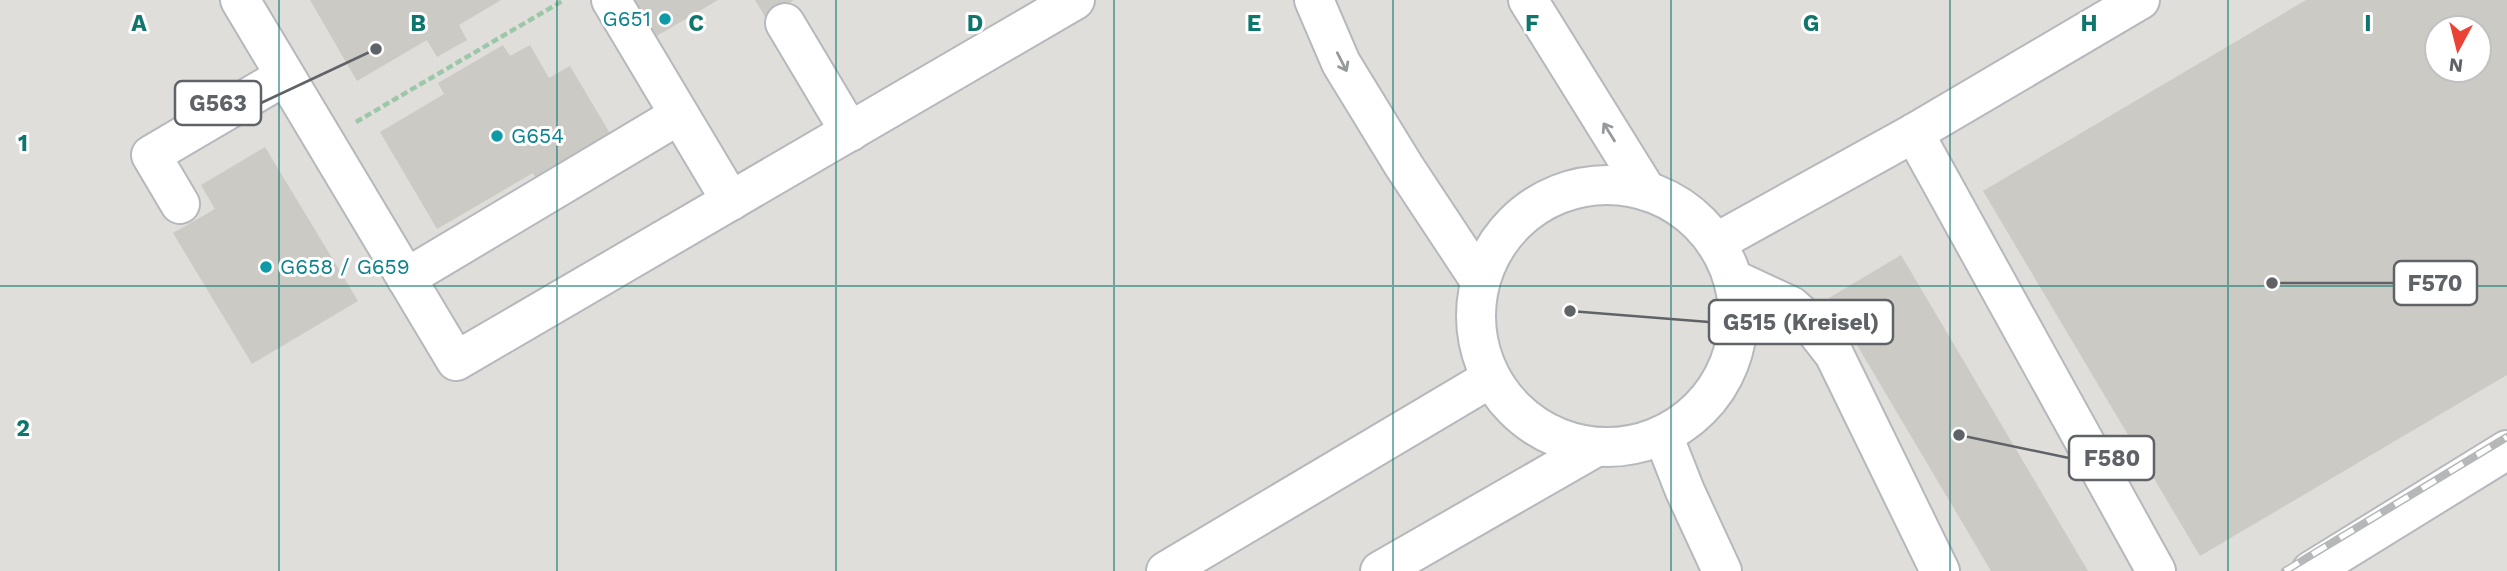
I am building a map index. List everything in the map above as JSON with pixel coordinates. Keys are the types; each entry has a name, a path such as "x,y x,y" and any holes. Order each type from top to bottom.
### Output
{"street":[{"path":"240,0 456,361 1075,0"},
{"path":"611,0 731,201"},
{"path":"1314,0 1341,63 1404,166 1480,281"},
{"path":"1528,0 1646,190"},
{"path":"1717,242 1914,133 2140,0"},
{"path":"785,23 850,132"},
{"path":"180,204 150,155 285,76"},
{"path":"406,278 680,115"},
{"path":"1914,133 2156,571"},
{"path":"1613,184 1646,190 1675,203 1699,220 1717,242 1734,280 1739,314 1735,350 1719,387 1699,411 1683,424 1663,435 1625,446 1596,447 1570,442 1542,430 1512,406 1491,378 1478,342 1476,302 1480,281 1490,256 1508,229 1534,206 1560,193 1590,186 1613,184"},
{"path":"1734,280 1791,306 1809,322 1834,354 1940,571"},
{"path":"1166,571 1491,378"},
{"path":"1663,435 1685,491 1722,571"},
{"path":"1380,571 1596,447"},
{"path":"2311,571 2507,450"}],"path":[{"path":"324,141 564,0"}],"shaded area":[{"path":"0,0 2507,0 2507,571 0,571"}],"building":[{"path":"310,0 501,0 459,25 467,40 437,57 427,40 357,81"},
{"name":"G651","path":"633,0 718,0 655,37"},
{"path":"755,0 794,0 765,17"},
{"path":"2306,0 2507,0 2507,375 2200,556 1983,191"},
{"name":"G654","path":"503,45 510,56 530,45 549,78 570,66 614,140 539,184 533,173 437,229 380,132 444,94 438,83"},
{"name":"G658 / G659","path":"265,147 358,301 252,364 173,233 215,209 201,185"},
{"path":"1901,255 2088,571 1991,571 1829,298"}],"railway":[{"path":"2285,571 2507,437"}],"place":[{"name":"G651","path":"665,19"},
{"name":"G563","path":"376,49"},
{"name":"G654","path":"497,136"},
{"name":"G658 / G659","path":"266,267"},
{"name":"F570","path":"2272,283"},
{"name":"G515 (Kreisel)","path":"1570,311"},
{"name":"F580","path":"1959,435"}]}
